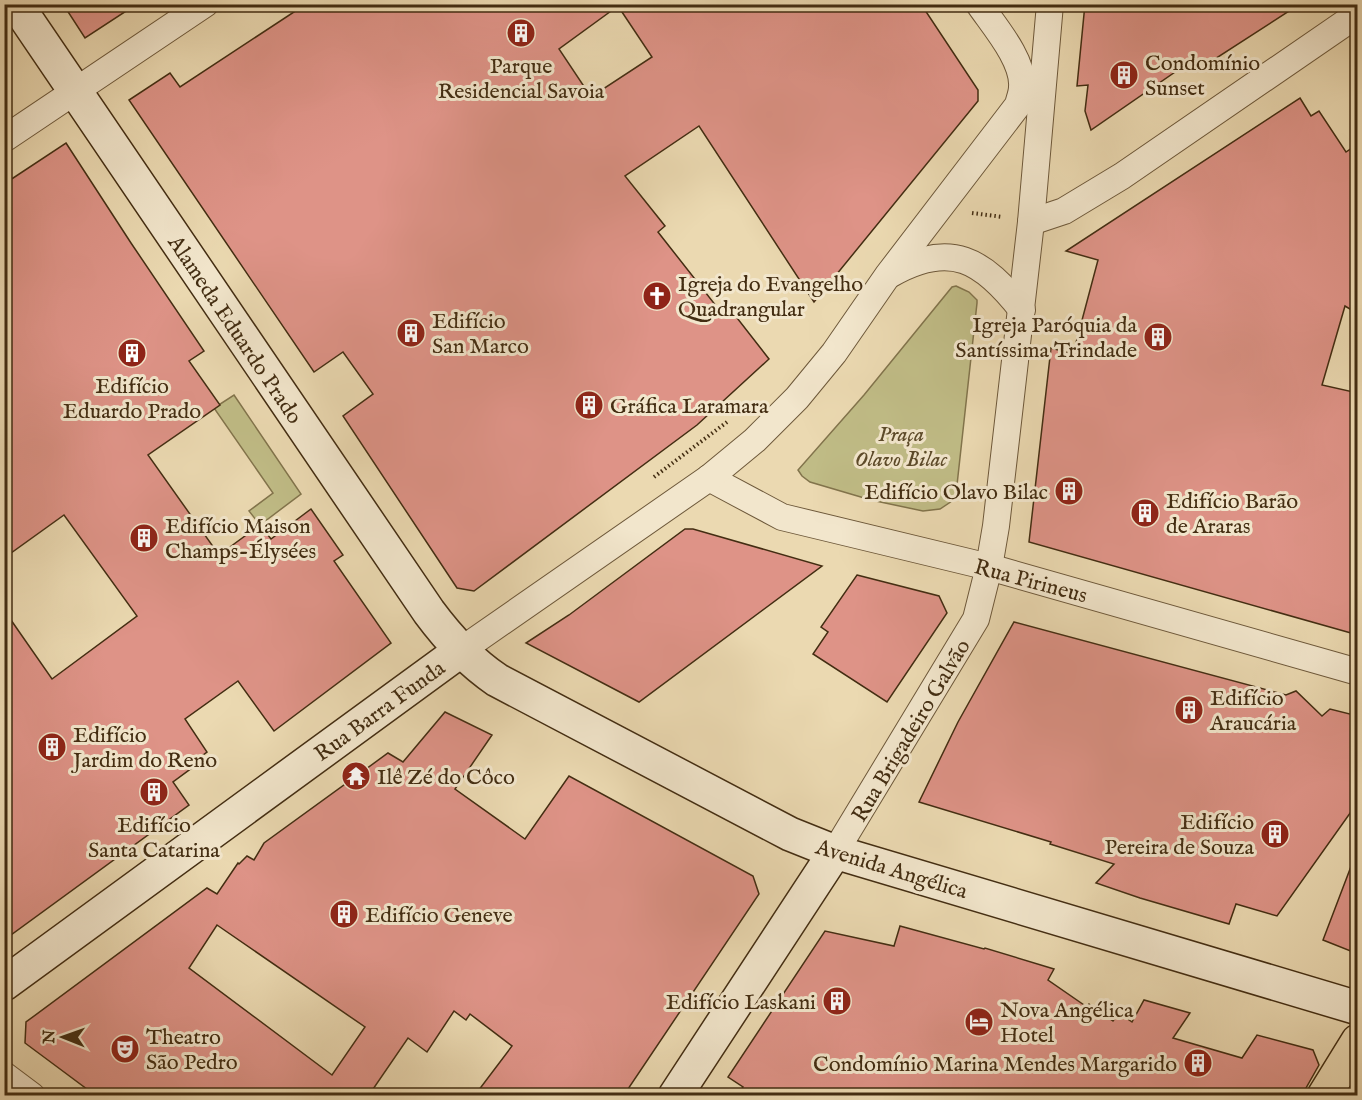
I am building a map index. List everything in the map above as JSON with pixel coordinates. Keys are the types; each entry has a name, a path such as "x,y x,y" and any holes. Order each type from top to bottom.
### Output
{"main road":[{"name":"Alameda Eduardo Prado","path":"16,4 429,612 460,651"},
{"name":"Avenida Angélica","path":"460,651 477,667 497,680 790,834 835,852 1358,1008"},
{"name":"Rua Barra Funda","path":"4,984 460,651"},
{"name":"Rua Brigadeiro Galvão","path":"675,1095 835,852"},
{"path":"1324,1095 1358,1041"}],"street":[{"path":"4,139 205,4"},
{"path":"888,275 1018,105 1022,87 1020,70 1005,41 979,4"},
{"path":"1031,222 1064,211 1122,176 1358,15"},
{"path":"1005,41 1021,50 1032,49 1038,43 1048,16"},
{"path":"989,567 1022,310 1048,16"},
{"path":"888,275 908,264 928,258 946,257 967,260 984,269 1004,287 1022,310"},
{"name":"Rua Barra Funda","path":"460,651 709,478 755,440 797,398 834,353 888,275"},
{"name":"Rua Pirineus","path":"709,478 782,517 989,567 1358,672"},
{"name":"Rua Brigadeiro Galvão","path":"835,852 976,619 989,567"},
{"path":"4,1075 32,1095"}],"path":[{"path":"937,211 994,215 1031,222"}],"green space":[{"name":"Praça Olavo Bilac","path":"956,286 969,292 977,303 956,494 952,501 940,509 923,511 871,500 810,482 802,476 798,470 864,395 952,287"},
{"path":"234,395 301,494 260,525 249,511 273,493 214,408"}],"building":[{"path":"63,4 137,4 85,38"},
{"path":"306,4 921,4 978,90 978,101 814,302 699,126 625,176 665,226 658,232 720,311 727,305 769,359 697,425 474,591 457,588 343,416 373,394 343,352 314,372 129,100 170,73 180,87","holes":["618,6 652,57 591,97 559,49"]},
{"name":"Condomínio Sunset","path":"1085,4 1300,4 1201,68 1194,59 1091,130 1085,111 1088,85 1077,86"},
{"path":"1300,98 1311,116 1319,111 1346,152 1358,144 1358,314 1345,306 1322,385 1358,393 1358,635 1029,542 1051,348 1073,354 1098,260 1066,251"},
{"path":"66,143 204,351 189,361 220,405 148,455 219,555 260,525 271,539 311,509 343,555 334,561 391,643 274,731 238,681 185,719 207,752 198,759 200,762 173,782 189,805 4,940 4,610 52,679 137,616 64,515 4,558 4,184"},
{"path":"685,529 693,529 822,566 639,702 526,643 569,615"},
{"path":"857,575 939,596 947,613 887,702 813,654 828,632 821,627"},
{"path":"1014,622 1286,695 1296,691 1322,716 1330,709 1358,716 1358,802 1277,916 1236,904 1229,924 1140,898 1096,883 1114,864 1050,844 1051,842 919,802 958,722"},
{"path":"445,712 492,735 455,789 525,839 569,776 753,876 759,894 624,1095 475,1095 512,1046 470,1014 466,1020 454,1011 427,1052 408,1038 369,1095 95,1095 25,1043 26,1022 207,888 217,894 238,863 247,856 254,860 264,843 388,753 403,762","holes":["217,925 365,1027 332,1075 189,968"]},
{"path":"1355,856 1358,857 1358,954 1323,940"},
{"path":"900,926 1054,969 1048,980 1087,1007 1089,1004 1113,1021 1119,1013 1132,1022 1144,1000 1190,1013 1173,1038 1242,1058 1257,1035 1313,1050 1319,1065 1302,1095 737,1095 743,1087 728,1077 825,931 894,946"}],"place":[{"name":"Parque Residencial Savoia","path":"521,33"},
{"name":"Condomínio Sunset","path":"1124,75"},
{"name":"Igreja do Evangelho Quadrangular","path":"657,296"},
{"name":"Edifício San Marco","path":"411,333"},
{"name":"Igreja Paróquia da Santíssima Trindade","path":"1158,337"},
{"name":"Edifício Eduardo Prado","path":"132,353"},
{"name":"Gráfica Laramara","path":"589,405"},
{"name":"Edifício Olavo Bilac","path":"1069,491"},
{"name":"Edifício Barão de Araras","path":"1145,513"},
{"name":"Edifício Maison Champs-Élysées","path":"144,538"},
{"name":"Edifício Araucária","path":"1189,710"},
{"name":"Edifício Jardim do Reno","path":"52,747"},
{"name":"Ilê Zé do Côco","path":"356,776"},
{"name":"Edifício Santa Catarina","path":"154,792"},
{"name":"Edifício Pereira de Souza","path":"1275,834"},
{"name":"Edifício Geneve","path":"344,914"},
{"name":"Edifício Laskani","path":"837,1001"},
{"name":"Nova Angélica Hotel","path":"979,1022"},
{"name":"Theatro São Pedro","path":"125,1049"},
{"name":"Condomínio Marina Mendes Margarido","path":"1198,1063"}]}
